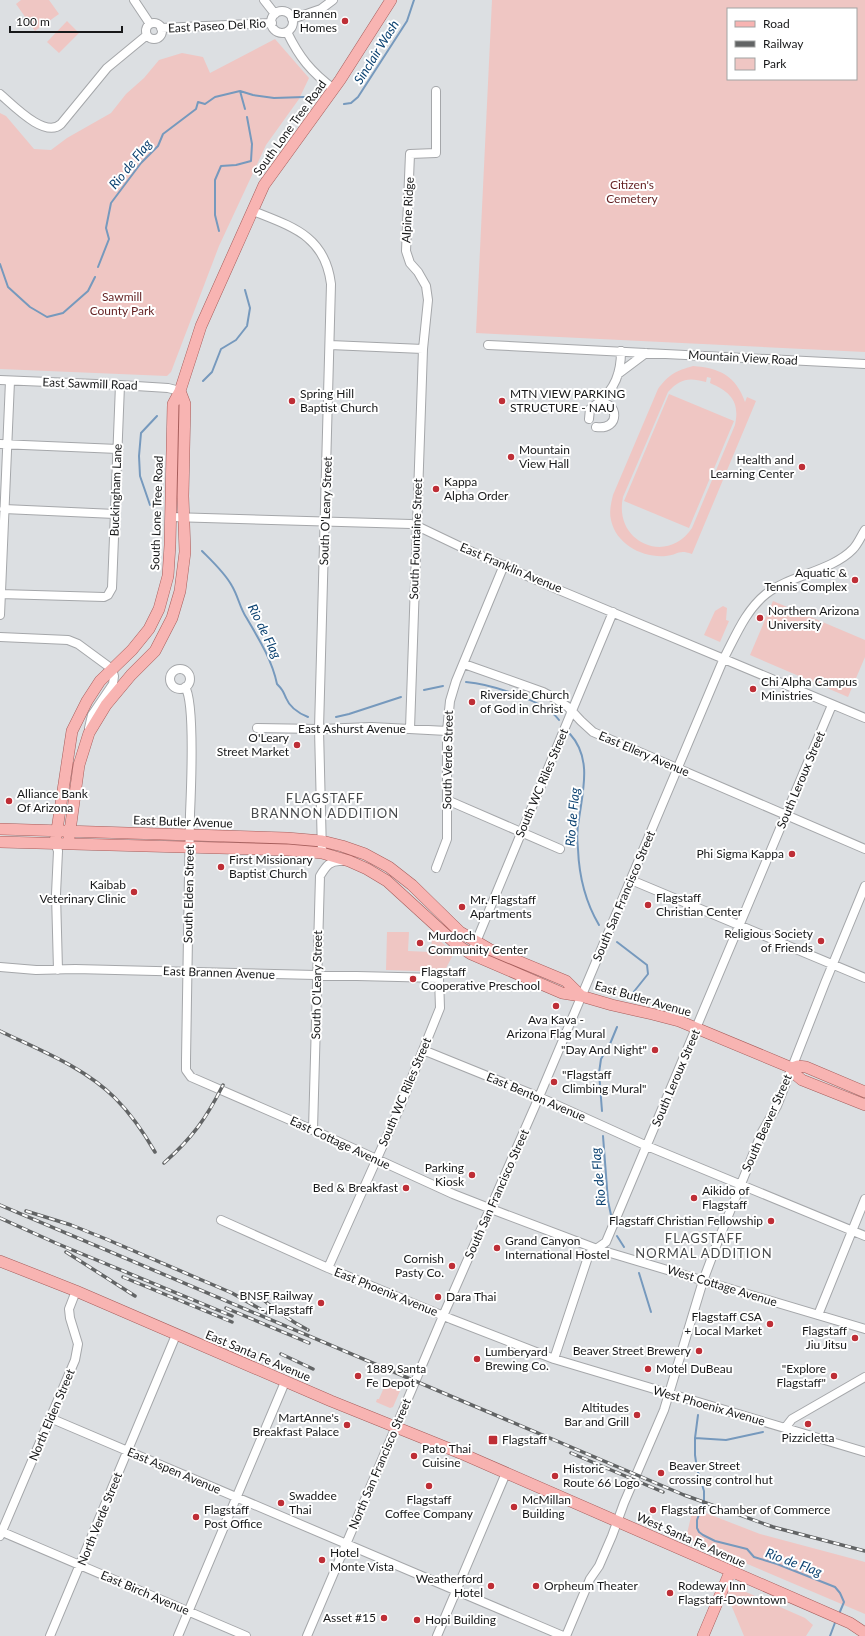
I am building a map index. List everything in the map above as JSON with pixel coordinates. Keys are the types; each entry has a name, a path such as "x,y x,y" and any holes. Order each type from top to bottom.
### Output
{"main road":[{"name":"South Lone Tree Road","path":"57,847 57,830 72,731 87,701 100,681 132,650 145,634 159,609 168,576 171,517 173,404 180,391 201,326 264,185 334,89 375,28 391,0"},
{"name":"South Lone Tree Road","path":"68,844 79,765 89,733 106,705 131,675 155,651 172,618 180,591 185,552 183,496 185,404 180,391"},
{"name":"East Butler Avenue","path":"0,829 57,830 322,853 349,861 367,869 387,881 456,944 471,954 562,993 581,996 652,1014 697,1028 792,1068"},
{"name":"East Butler Avenue","path":"0,842 57,847 68,844 190,842 287,838 322,841 342,846 365,854 389,867 412,885 448,922 476,942 489,949 536,967 566,981 581,996"},
{"path":"865,1092 806,1067 798,1066 792,1068 796,1075 802,1080 865,1105"},
{"name":"East Santa Fe Avenue","path":"0,1261 76,1291 285,1382 506,1473"},
{"name":"West Santa Fe Avenue","path":"506,1473 730,1572 850,1623 865,1631"},
{"path":"703,1636 730,1572"}],"street":[{"path":"134,0 150,24"},
{"path":"264,0 275,14"},
{"path":"292,19 320,9 333,0"},
{"path":"280,12 287,13 292,19 292,28 287,32 282,33 276,31 272,23 275,14 280,12"},
{"name":"East Paseo Del Rio","path":"161,28 272,23"},
{"path":"147,35 153,39 158,37 161,33 161,28 156,24 150,24"},
{"path":"147,35 147,28 150,24"},
{"path":"287,32 303,61 315,74 334,89"},
{"path":"0,94 33,122 45,128 55,129 61,124 107,68 147,35"},
{"name":"Alpine Ridge","path":"423,348 428,300 426,286 418,272 410,263 406,251 410,154 436,153 436,90"},
{"name":"South O'Leary Street","path":"253,211 294,229 314,243 324,256 329,270 331,284 326,522 319,729 322,853"},
{"path":"330,344 423,348"},
{"name":"Mountain View Road","path":"488,345 865,364"},
{"name":"South Fountaine Street","path":"410,729 423,348"},
{"path":"589,419 590,409 608,395 618,374 621,364 621,351"},
{"path":"618,374 646,353"},
{"name":"East Sawmill Road","path":"0,380 120,385 168,388 180,391"},
{"path":"0,615 4,509 4,444 10,381"},
{"name":"Buckingham Lane","path":"0,594 104,597 108,595 112,588 120,385"},
{"path":"596,427 604,428 611,424 615,416 608,395"},
{"path":"598,403 606,404 612,408"},
{"path":"4,444 118,449"},
{"path":"4,509 115,514"},
{"name":"East Franklin Avenue","path":"171,517 411,524 613,612 865,718"},
{"name":"South San Francisco Street","path":"415,1381 539,1097 724,658 748,614 764,595 780,585 827,566 843,556 854,548 865,530"},
{"name":"South Verde Street","path":"436,868 447,839 447,731 450,701 456,681 504,565"},
{"name":"South WC Riles Street","path":"471,954 613,612"},
{"path":"0,637 68,640 78,644 112,669 114,676 112,684 92,715 89,733"},
{"name":"East Ellery Avenue","path":"464,664 543,692 556,699 572,711 593,732 865,849"},
{"name":"South Elden Street","path":"185,687 188,693 190,720 190,842 186,1070 191,1077"},
{"name":"South Leroux Street","path":"554,1359 589,1254 606,1242 832,705"},
{"name":"East Ashurst Avenue","path":"257,728 319,729 372,727 447,731"},
{"path":"447,800 560,849"},
{"path":"57,847 56,894 58,970"},
{"name":"South O'Leary Street","path":"313,1130 320,876 329,863 337,860 349,861"},
{"path":"631,880 865,978"},
{"name":"South Beaver Street","path":"564,1636 590,1579 602,1558 669,1394 703,1281 740,1184 765,1125 776,1106 792,1068 832,964 865,886"},
{"name":"East Brannen Avenue","path":"0,968 439,978"},
{"name":"South WC Riles Street","path":"328,1268 400,1107 440,1008 439,978"},
{"name":"East Benton Avenue","path":"423,1050 539,1097 647,1146 865,1236"},
{"name":"East Cottage Avenue","path":"191,1077 490,1209"},
{"path":"818,1315 865,1199"},
{"name":"West Cottage Avenue","path":"490,1209 597,1249 865,1329"},
{"name":"East Phoenix Avenue","path":"221,1220 328,1268 443,1316 554,1359"},
{"name":"North Elden Street","path":"1,1533 71,1371 78,1350 78,1344 70,1318 69,1309 76,1291"},
{"name":"North Verde Street","path":"50,1636 176,1335"},
{"name":"West Phoenix Avenue","path":"554,1359 865,1452"},
{"path":"785,1428 792,1420 865,1377"},
{"name":"North San Francisco Street","path":"307,1636 415,1381"},
{"path":"178,1636 285,1382"},
{"name":"East Aspen Avenue","path":"50,1418 564,1636"},
{"path":"437,1636 506,1473"},
{"name":"East Birch Avenue","path":"1,1533 246,1636"}],"green space":[{"path":"21,0 49,0 59,14 35,31 16,4"},
{"name":"Citizen's Cemetery","path":"492,0 865,0 865,352 476,333"},
{"path":"67,21 79,33 59,53 47,42"},
{"name":"Sawmill County Park","path":"275,39 309,78 299,99 266,145 219,246 171,372 167,376 0,369 0,113 6,116 34,149 51,150 67,138 111,113 126,94 144,78 159,60 182,53 203,57 210,73"},
{"path":"693,366 719,371 732,380 737,386 745,402 747,397 756,401 692,554 681,552 666,556 648,555 631,548 618,536 610,517 613,495 658,389 669,376","holes":["707,377 711,378 710,383 728,394 735,404 735,425 692,528 681,539 669,546 657,547 644,544 634,537 626,526 622,513 623,497 668,392 676,384 685,380 706,382"]},
{"path":"669,394 734,421 689,528 624,501"},
{"path":"773,601 865,640 865,657 848,697 750,655"},
{"path":"723,606 727,608 726,620 729,621 720,642 704,635 715,611"},
{"path":"387,932 409,932 408,951 431,952 432,934 454,953 444,972 386,970"},
{"path":"385,1385 400,1391 393,1407 390,1408 376,1402 377,1399 379,1399"},
{"path":"693,1508 760,1534 865,1562 865,1614 686,1538"},
{"path":"737,1588 805,1618 813,1625 806,1636 744,1636 727,1595 729,1592"}],"waterway":[{"name":"Sinclair Wash","path":"344,104 351,103 358,97 407,21 414,0"},
{"name":"Rio de Flag","path":"240,91 245,109"},
{"name":"Rio de Flag","path":"98,267 109,239 106,228 111,203 141,163 158,146 163,134 196,109 198,102 205,104 215,97 240,91 253,95 274,98 304,97"},
{"name":"Rio de Flag","path":"219,231 215,215 215,180 221,166 236,165 251,161 252,144 247,117"},
{"name":"Rio de Flag","path":"0,264 8,287 30,307 47,317 63,313 88,291 95,277"},
{"name":"Rio de Flag","path":"203,381 212,372 221,349 236,340 247,326 250,308 245,290"},
{"name":"Rio de Flag","path":"150,505 140,476 139,456 141,433 157,416"},
{"name":"Rio de Flag","path":"202,551 222,572 232,586 244,613 268,658 277,684 288,702 295,710 308,717"},
{"name":"Rio de Flag","path":"466,682 489,686 530,700 542,706 559,720"},
{"name":"Rio de Flag","path":"424,690 443,686"},
{"name":"Rio de Flag","path":"336,717 401,697"},
{"name":"Rio de Flag","path":"570,734 577,743 584,764 584,786 577,834 580,869 590,908 599,925"},
{"name":"Rio de Flag","path":"617,942 647,965 648,974 632,994"},
{"name":"Rio de Flag","path":"602,1111 599,1073 601,1059 610,1044 617,1027"},
{"name":"Rio de Flag","path":"603,1136 608,1201 611,1215"},
{"name":"Rio de Flag","path":"617,1236 624,1247"},
{"name":"Rio de Flag","path":"639,1273 651,1312"},
{"name":"Rio de Flag","path":"698,1415 695,1438 695,1455 697,1469 704,1491 704,1501 697,1520 697,1528 699,1532 715,1541 747,1549 754,1557 777,1564 835,1587 840,1593 844,1602 839,1614"},
{"path":"695,1438 726,1440 763,1432"},
{"name":"Rio de Flag","path":"830,1636 836,1620"}],"railway":[{"path":"0,1031 75,1068 103,1087 132,1117 155,1152"},
{"path":"164,1163 183,1145 198,1127 211,1108 223,1085"},
{"path":"0,1205 684,1495 773,1527 865,1551"},
{"path":"26,1211 71,1225 106,1239 232,1293 269,1314"},
{"path":"0,1218 58,1244 232,1316"},
{"path":"66,1252 135,1296"},
{"path":"123,1277 232,1322"},
{"path":"258,1295 269,1305 308,1330"},
{"path":"226,1308 309,1343"},
{"path":"281,1354 313,1369"},
{"path":"571,1453 663,1492"}],"place":[{"name":"Brannen Homes","path":"345,21"},
{"name":"Spring Hill Baptist Church","path":"292,401"},
{"name":"MTN VIEW PARKING STRUCTURE - NAU","path":"502,401"},
{"name":"Mountain View Hall","path":"511,457"},
{"name":"Health and Learning Center","path":"802,467"},
{"name":"Kappa Alpha Order","path":"436,489"},
{"name":"Aquatic & Tennis Complex","path":"855,580"},
{"name":"Northern Arizona University","path":"760,618"},
{"name":"Chi Alpha Campus Ministries","path":"753,689"},
{"name":"Riverside Church of God in Christ","path":"472,702"},
{"name":"O'Leary Street Market","path":"297,745"},
{"name":"Alliance Bank Of Arizona","path":"9,801"},
{"name":"Phi Sigma Kappa","path":"792,854"},
{"name":"First Missionary Baptist Church","path":"221,867"},
{"name":"Kaibab Veterinary Clinic","path":"134,892"},
{"name":"Flagstaff Christian Center","path":"648,905"},
{"name":"Mr. Flagstaff Apartments","path":"462,907"},
{"name":"Religious Society of Friends","path":"821,941"},
{"name":"Murdoch Community Center","path":"420,943"},
{"name":"Flagstaff Cooperative Preschool","path":"413,979"},
{"name":"Ava Kava - Arizona Flag Mural","path":"556,1006"},
{"name":"\"Day And Night\"","path":"655,1050"},
{"name":"\"Flagstaff Climbing Mural\"","path":"554,1082"},
{"name":"Parking Kiosk","path":"472,1175"},
{"name":"Bed & Breakfast","path":"406,1188"},
{"name":"Aikido of Flagstaff","path":"694,1198"},
{"name":"Flagstaff Christian Fellowship","path":"771,1221"},
{"name":"Grand Canyon International Hostel","path":"497,1248"},
{"name":"Cornish Pasty Co.","path":"452,1266"},
{"name":"Dara Thai","path":"438,1297"},
{"name":"BNSF Railway - Flagstaff","path":"321,1303"},
{"name":"Flagstaff CSA + Local Market","path":"770,1324"},
{"name":"Flagstaff Jiu Jitsu","path":"855,1338"},
{"name":"Beaver Street Brewery","path":"699,1351"},
{"name":"Lumberyard Brewing Co.","path":"477,1359"},
{"name":"Motel DuBeau","path":"648,1369"},
{"name":"1889 Santa Fe Depot","path":"358,1376"},
{"name":"\"Explore Flagstaff\"","path":"834,1376"},
{"name":"Altitudes Bar and Grill","path":"637,1415"},
{"name":"Pizzicletta","path":"808,1424"},
{"name":"MartAnne's Breakfast Palace","path":"347,1425"},
{"name":"Flagstaff","path":"493,1440"},
{"name":"Pato Thai Cuisine","path":"414,1456"},
{"name":"Beaver Street crossing control hut","path":"661,1473"},
{"name":"Historic Route 66 Logo","path":"555,1476"},
{"name":"Flagstaff Coffee Company","path":"429,1486"},
{"name":"Swaddee Thai","path":"281,1503"},
{"name":"McMillan Building","path":"514,1507"},
{"name":"Flagstaff Chamber of Commerce","path":"653,1510"},
{"name":"Flagstaff Post Office","path":"196,1517"},
{"name":"Hotel Monte Vista","path":"322,1560"},
{"name":"Weatherford Hotel","path":"491,1586"},
{"name":"Orpheum Theater","path":"536,1586"},
{"name":"Rodeway Inn Flagstaff-Downtown","path":"670,1593"},
{"name":"Asset #15","path":"384,1618"},
{"name":"Hopi Building","path":"417,1620"}],"district":[{"name":"FLAGSTAFF BRANNON ADDITION","path":"325,806"},
{"name":"FLAGSTAFF NORMAL ADDITION","path":"704,1246"}]}
